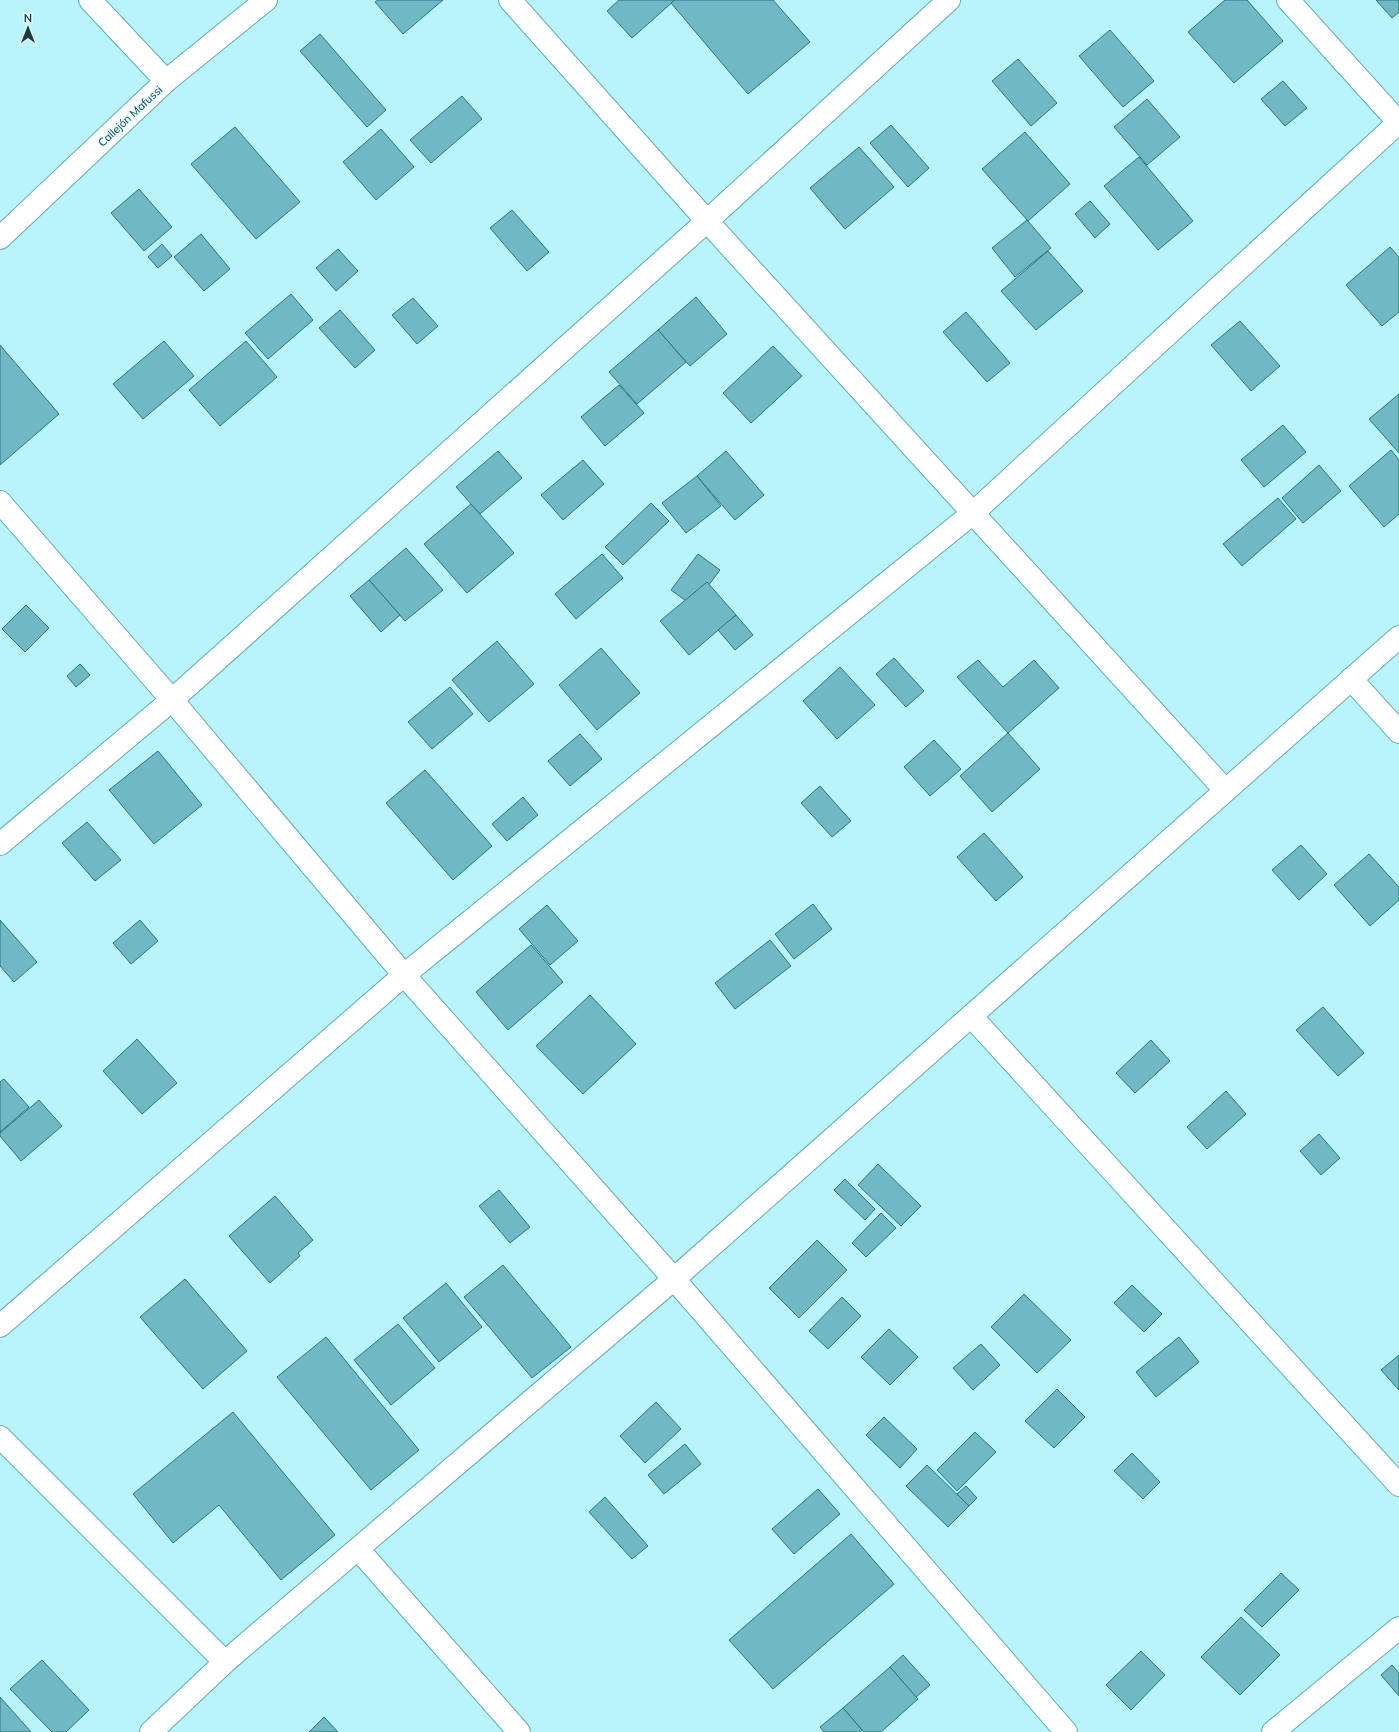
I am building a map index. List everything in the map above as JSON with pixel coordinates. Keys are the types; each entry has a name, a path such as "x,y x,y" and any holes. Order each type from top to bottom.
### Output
{"street":[{"path":"90,0 166,81"},
{"name":"Callejón Mafussi","path":"0,238 166,81 266,0"},
{"path":"510,0 707,221 1225,790"},
{"path":"0,844 172,700 707,221 949,0"},
{"path":"0,1326 404,975 973,513 1399,123 1288,0"},
{"path":"0,502 172,700 404,975 674,1279 1066,1732"},
{"path":"151,1732 225,1662 674,1279 1399,637"},
{"path":"1351,679 1399,732"},
{"path":"971,1016 1399,1485"},
{"path":"0,1437 225,1662"},
{"path":"358,1549 520,1732"},
{"path":"1273,1732 1399,1628"}],"building":[{"path":"378,0 443,0 403,34 375,2"},
{"path":"619,0 675,0 632,38 607,11"},
{"path":"675,0 773,0 810,42 748,94 671,3"},
{"path":"1225,0 1247,0 1283,41 1234,83 1188,32"},
{"path":"1376,0 1399,0 1399,12 1392,18"},
{"path":"1110,30 1154,81 1123,107 1079,56"},
{"path":"320,34 386,110 367,127 300,51"},
{"path":"1018,59 1057,103 1031,126 992,81"},
{"path":"1283,81 1307,108 1285,126 1261,99"},
{"path":"462,96 482,119 431,163 410,140"},
{"path":"1147,99 1180,137 1147,165 1114,127"},
{"path":"891,125 929,168 908,187 870,143"},
{"path":"235,127 300,202 256,239 191,164"},
{"path":"381,129 414,167 376,200 343,162"},
{"path":"1025,132 1070,184 1028,221 982,169"},
{"path":"859,147 894,187 845,229 810,188"},
{"path":"1139,157 1193,221 1158,250 1104,186"},
{"path":"139,189 172,227 144,251 111,213"},
{"path":"1090,201 1110,224 1095,238 1075,214"},
{"path":"512,210 549,252 527,271 490,228"},
{"path":"1027,220 1051,248 1015,277 992,248"},
{"path":"201,234 230,269 204,291 174,257"},
{"path":"162,244 172,256 158,268 148,257"},
{"path":"1390,247 1399,257 1399,312 1382,326 1346,285"},
{"path":"338,249 358,271 336,291 316,268"},
{"path":"1048,251 1083,291 1036,330 1001,291"},
{"path":"291,294 313,320 268,359 245,333"},
{"path":"696,297 727,334 690,366 658,330"},
{"path":"413,298 438,326 417,344 392,315"},
{"path":"340,310 375,350 355,368 319,328"},
{"path":"966,312 1010,363 987,382 943,332"},
{"path":"1240,321 1280,366 1251,391 1211,345"},
{"path":"658,330 686,362 637,404 609,372"},
{"path":"164,341 194,376 143,419 113,384"},
{"path":"246,341 277,377 220,426 189,390"},
{"path":"0,345 59,414 0,465"},
{"path":"773,346 802,376 751,423 723,393"},
{"path":"619,385 644,413 605,446 581,417"},
{"path":"1399,394 1399,453 1369,419"},
{"path":"1283,425 1306,452 1264,487 1241,460"},
{"path":"1391,450 1399,460 1399,514 1384,527 1349,486"},
{"path":"498,451 522,478 480,514 456,487"},
{"path":"726,451 764,495 735,520 697,476"},
{"path":"583,460 604,484 563,520 541,495"},
{"path":"1319,465 1341,491 1303,523 1282,498"},
{"path":"697,476 721,506 686,533 662,503"},
{"path":"1278,498 1296,519 1242,566 1223,544"},
{"path":"651,503 669,521 623,565 605,547"},
{"path":"471,504 514,553 467,593 424,544"},
{"path":"406,548 443,590 405,621 369,580"},
{"path":"602,554 623,578 576,619 555,594"},
{"path":"698,554 720,570 693,606 671,590"},
{"path":"369,580 400,615 381,632 350,596"},
{"path":"707,582 736,615 689,655 660,621"},
{"path":"26,605 49,628 25,652 2,629"},
{"path":"736,615 753,635 735,650 718,630"},
{"path":"497,641 534,684 489,722 452,680"},
{"path":"601,648 640,693 597,730 559,685"},
{"path":"894,658 924,691 906,707 876,674"},
{"path":"978,660 1003,687 1034,660 1059,688 1008,733 957,677"},
{"path":"80,664 90,675 76,687 67,676"},
{"path":"840,667 875,705 837,739 803,701"},
{"path":"450,687 473,714 432,749 408,722"},
{"path":"1008,733 1040,769 992,812 960,776"},
{"path":"580,734 602,759 570,786 548,761"},
{"path":"934,740 961,769 930,796 904,767"},
{"path":"158,751 202,805 154,844 109,790"},
{"path":"425,770 492,846 453,880 386,803"},
{"path":"820,786 851,821 832,837 801,803"},
{"path":"523,797 538,815 507,841 492,824"},
{"path":"87,822 121,860 95,881 62,843"},
{"path":"984,833 1023,877 996,901 957,857"},
{"path":"1301,845 1327,874 1299,900 1272,870"},
{"path":"1369,854 1399,887 1399,900 1370,926 1334,885"},
{"path":"813,904 832,929 794,959 775,934"},
{"path":"547,905 578,941 550,965 519,929"},
{"path":"0,920 37,962 14,982 0,966"},
{"path":"140,920 158,941 131,964 113,943"},
{"path":"770,940 791,966 735,1009 715,983"},
{"path":"531,945 563,982 508,1030 476,992"},
{"path":"590,995 636,1044 583,1094 536,1046"},
{"path":"1323,1007 1364,1053 1338,1076 1296,1030"},
{"path":"137,1039 177,1083 142,1114 103,1071"},
{"path":"1151,1040 1170,1061 1135,1093 1116,1073"},
{"path":"4,1079 29,1107 0,1132 0,1082"},
{"path":"1226,1091 1246,1114 1207,1149 1187,1127"},
{"path":"39,1100 62,1126 21,1161 0,1136 0,1133"},
{"path":"1319,1134 1340,1158 1321,1175 1300,1151"},
{"path":"878,1164 921,1206 901,1226 858,1185"},
{"path":"845,1179 875,1209 865,1220 834,1190"},
{"path":"499,1190 530,1227 510,1243 479,1206"},
{"path":"275,1196 313,1240 298,1253 300,1256 270,1283 229,1236"},
{"path":"881,1213 896,1228 866,1257 852,1243"},
{"path":"817,1240 847,1270 799,1318 769,1288"},
{"path":"503,1265 571,1347 532,1378 464,1297"},
{"path":"185,1279 247,1351 203,1389 140,1317"},
{"path":"446,1283 482,1327 439,1362 403,1318"},
{"path":"1132,1285 1162,1314 1144,1332 1114,1303"},
{"path":"1024,1294 1071,1340 1037,1373 991,1327"},
{"path":"842,1297 861,1316 828,1349 809,1331"},
{"path":"398,1324 435,1368 391,1405 354,1360"},
{"path":"889,1329 918,1357 890,1385 861,1357"},
{"path":"326,1337 419,1450 371,1490 277,1377"},
{"path":"1179,1337 1199,1362 1156,1397 1136,1372"},
{"path":"981,1344 1000,1365 973,1390 953,1368"},
{"path":"1399,1355 1399,1390 1381,1370"},
{"path":"1057,1389 1085,1417 1054,1448 1025,1421"},
{"path":"656,1402 681,1429 645,1463 620,1436"},
{"path":"233,1412 335,1535 281,1580 219,1505 173,1543 133,1494"},
{"path":"884,1417 917,1449 900,1468 866,1435"},
{"path":"975,1432 996,1452 957,1491 937,1470"},
{"path":"685,1444 701,1464 664,1494 648,1475"},
{"path":"1132,1453 1160,1482 1143,1499 1114,1471"},
{"path":"927,1465 969,1506 948,1527 906,1486"},
{"path":"966,1486 977,1498 969,1506 957,1494"},
{"path":"818,1489 840,1514 794,1554 772,1529"},
{"path":"605,1497 648,1546 632,1559 589,1512"},
{"path":"851,1534 894,1584 773,1689 729,1640"},
{"path":"1281,1573 1299,1590 1262,1627 1244,1610"},
{"path":"1241,1617 1280,1655 1240,1695 1201,1657"},
{"path":"1141,1651 1165,1675 1131,1710 1106,1685"},
{"path":"903,1655 930,1685 916,1697 890,1667"},
{"path":"42,1660 89,1710 66,1732 52,1732 10,1689"},
{"path":"1392,1665 1399,1673 1399,1696 1381,1675"},
{"path":"890,1667 918,1699 881,1732 864,1732 843,1708"},
{"path":"0,1697 31,1732 0,1732"},
{"path":"843,1708 862,1730 860,1732 824,1732 820,1727"},
{"path":"324,1717 338,1732 309,1732"}]}
